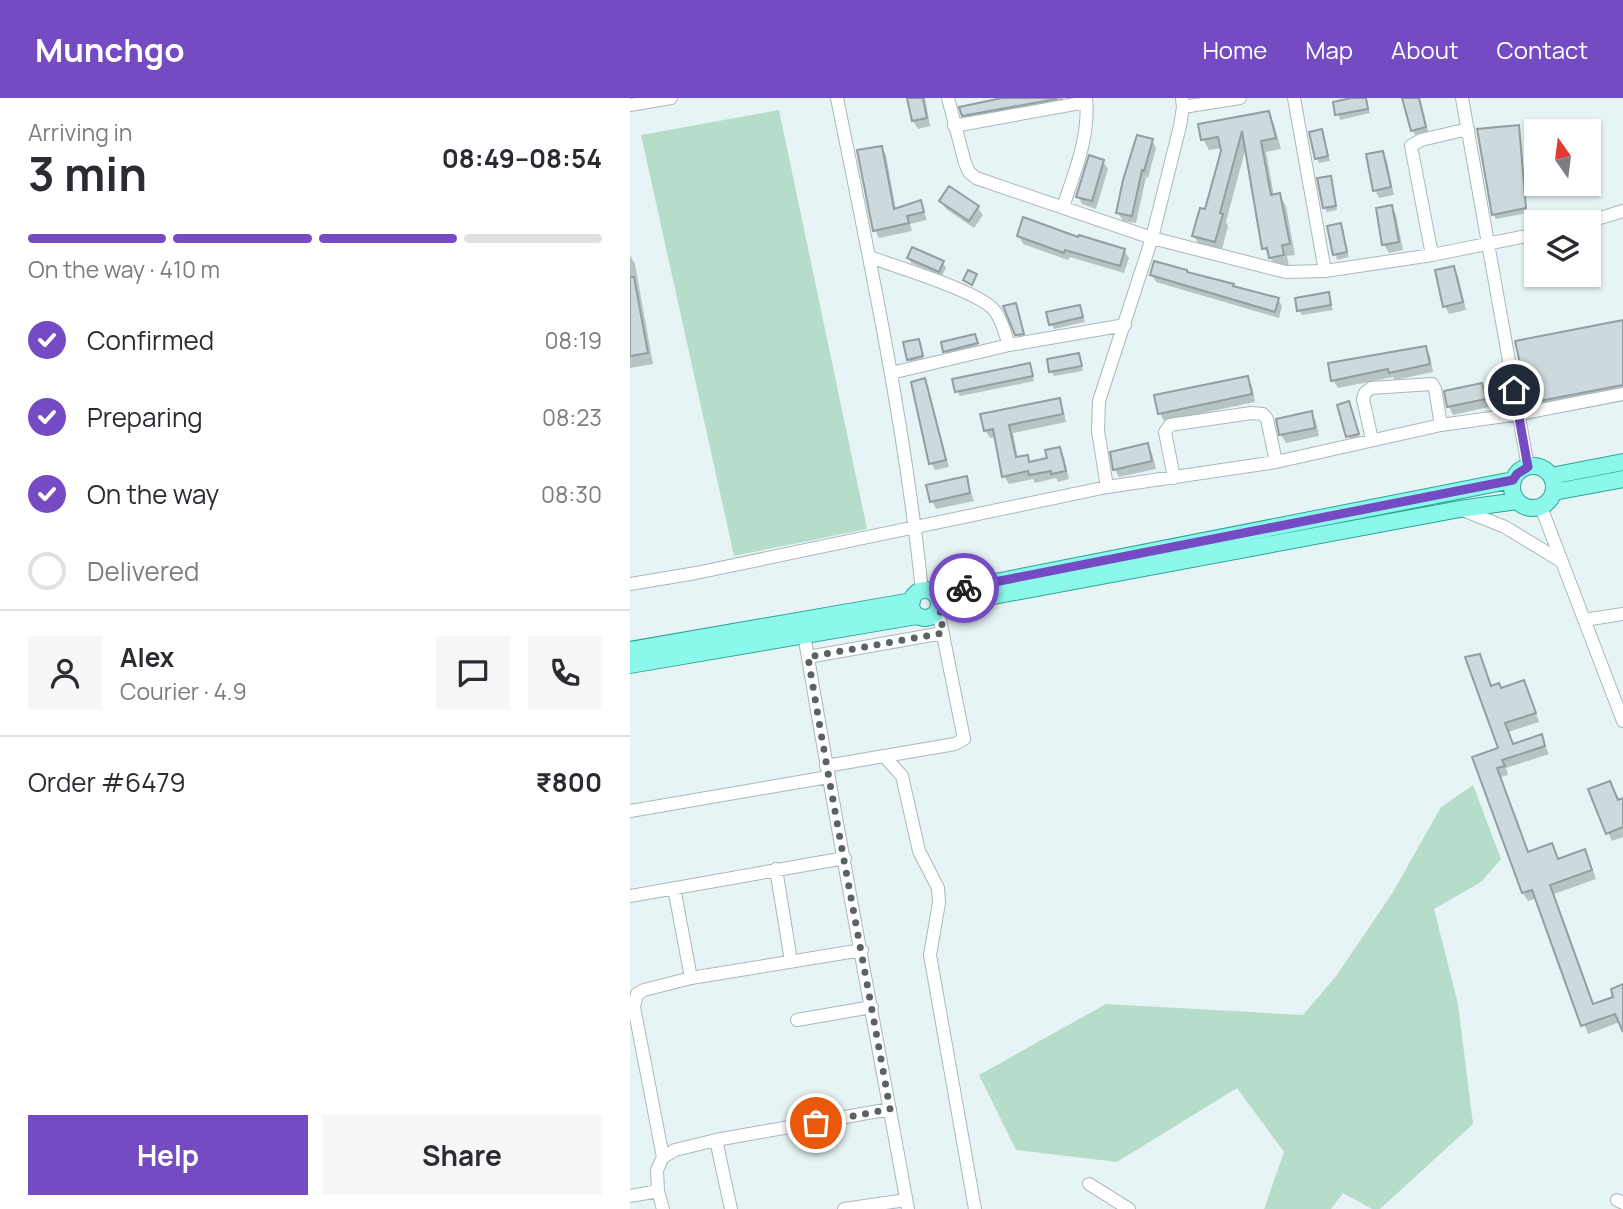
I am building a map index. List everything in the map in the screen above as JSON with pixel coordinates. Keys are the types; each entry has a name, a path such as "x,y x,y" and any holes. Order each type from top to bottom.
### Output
{"main road":[{"path":"1551,476 1623,462"},
{"path":"1528,467 1541,468 1551,476 1554,492 1551,499 1541,507 1528,508 1517,501 1512,491 1513,480 1528,467"},
{"path":"1554,492 1623,479"},
{"path":"630,665 804,634 927,603 1513,480"},
{"path":"630,650 927,603 1517,501"}],"street":[{"path":"630,105 671,98"},
{"path":"630,811 827,772 885,757 955,744 964,739 965,733 943,633 927,603 891,373 837,98"},
{"path":"948,98 965,163 976,178 1152,238 1286,272 1325,271 1432,255 1524,236"},
{"path":"1107,487 1098,431 1098,410 1152,238 1182,102 1240,98"},
{"path":"1294,98 1325,271"},
{"path":"1462,98 1528,467"},
{"path":"954,126 1086,100 1087,129 1063,207"},
{"path":"1432,255 1411,146 1421,140 1468,129"},
{"path":"1601,218 1623,211"},
{"path":"870,257 987,303 996,313 1009,345"},
{"path":"891,373 1009,345 1125,325"},
{"path":"1372,440 1363,399 1371,388 1426,382 1432,384 1441,425"},
{"path":"630,584 696,573 1107,487 1276,462 1441,425 1623,394"},
{"path":"1174,478 1165,432 1170,425 1251,413 1263,414 1267,419 1276,462"},
{"path":"1541,507 1623,721"},
{"path":"1460,509 1505,527 1562,561"},
{"path":"1584,620 1623,614"},
{"path":"808,657 943,633"},
{"path":"804,634 907,1204 844,1209"},
{"path":"885,757 902,776 919,851 938,888 939,904 930,955 975,1209"},
{"path":"630,896 845,858"},
{"path":"776,869 791,961"},
{"path":"674,888 691,978"},
{"path":"663,1157 634,1000 637,995 644,990 691,978 862,950"},
{"path":"797,1020 872,1007"},
{"path":"663,1209 658,1191 657,1170 663,1157 675,1150 716,1140 890,1109"},
{"path":"716,1140 732,1209"},
{"path":"1089,1184 1129,1209"},
{"path":"630,1196 658,1191"}],"green space":[{"path":"779,110 867,529 734,556 641,135"},
{"path":"1473,785 1501,859 1481,882 1434,909 1458,1004 1473,1124 1380,1209 1372,1209 1343,1193 1331,1209 1264,1209 1284,1152 1237,1088 1117,1162 1016,1150 979,1075 1106,1004 1303,1015 1337,975 1393,892 1441,807"}],"building":[{"path":"907,98 923,98 927,118 912,121"},
{"path":"1002,98 1056,99 962,116 959,107"},
{"path":"1366,98 1368,109 1335,115 1333,102"},
{"path":"1402,98 1419,98 1426,127 1411,131"},
{"path":"1269,111 1276,138 1261,141 1271,195 1280,193 1290,244 1282,245 1284,255 1269,258 1267,248 1262,249 1242,131 1215,242 1192,236 1200,208 1205,209 1221,151 1218,137 1201,140 1198,124"},
{"path":"1519,125 1526,208 1492,215 1477,129"},
{"path":"1322,129 1328,156 1315,159 1309,132"},
{"path":"1137,135 1153,139 1144,171 1142,170 1132,216 1116,213"},
{"path":"882,146 894,209 921,200 924,212 907,216 909,223 873,231 857,150"},
{"path":"1383,151 1391,187 1373,191 1366,154"},
{"path":"1089,155 1104,160 1092,201 1076,197"},
{"path":"1331,176 1336,206 1323,208 1317,178"},
{"path":"949,186 979,206 969,221 939,201"},
{"path":"1392,205 1399,242 1382,245 1376,208"},
{"path":"1023,217 1078,237 1079,235 1125,249 1120,266 1065,250 1064,253 1017,236"},
{"path":"1341,223 1347,252 1333,255 1327,226"},
{"path":"912,247 944,261 939,272 907,258"},
{"path":"1154,261 1279,298 1275,312 1150,275"},
{"path":"1454,266 1463,302 1443,307 1435,270"},
{"path":"968,270 977,274 972,285 963,280"},
{"path":"630,277 634,277 648,353 630,356"},
{"path":"1329,292 1331,305 1297,311 1295,298"},
{"path":"1016,303 1024,334 1015,335 1003,306"},
{"path":"1080,305 1083,317 1049,325 1046,312"},
{"path":"1623,320 1623,385 1529,403 1515,341"},
{"path":"975,334 978,343 943,352 941,342"},
{"path":"919,339 923,356 907,360 903,342"},
{"path":"1426,346 1430,364 1389,373 1388,369 1331,381 1328,363"},
{"path":"1079,353 1082,366 1049,372 1047,359"},
{"path":"1030,363 1033,376 955,392 952,379"},
{"path":"1248,376 1252,394 1158,414 1154,395"},
{"path":"925,378 946,460 929,464 911,382"},
{"path":"1482,383 1486,399 1447,407 1444,391"},
{"path":"1060,398 1063,414 1009,425 1016,457 1028,455 1029,462 1047,458 1045,450 1060,447 1066,471 1029,475 1028,471 1002,477 993,429 984,431 980,414"},
{"path":"1349,401 1359,434 1346,437 1337,405"},
{"path":"1312,411 1315,428 1279,435 1276,419"},
{"path":"1148,443 1152,461 1113,470 1110,452"},
{"path":"967,476 970,493 930,502 926,485"},
{"path":"1480,654 1491,686 1499,683 1501,688 1524,680 1536,713 1505,723 1513,744 1542,734 1545,746 1502,760 1505,766 1497,768 1528,852 1552,843 1558,859 1585,849 1592,870 1550,885 1593,1004 1613,997 1611,989 1623,984 1623,1032 1615,1014 1581,1026 1532,890 1522,893 1472,757 1498,748 1465,657"},
{"path":"1610,781 1618,800 1623,798 1623,827 1606,834 1588,789"}],"way so far":[{"path":"816,1123 890,1109 808,657 943,633 939,601 935,594 964,588"}],"route":[{"path":"964,588 1513,480 1522,469 1528,467 1514,390"}]}
